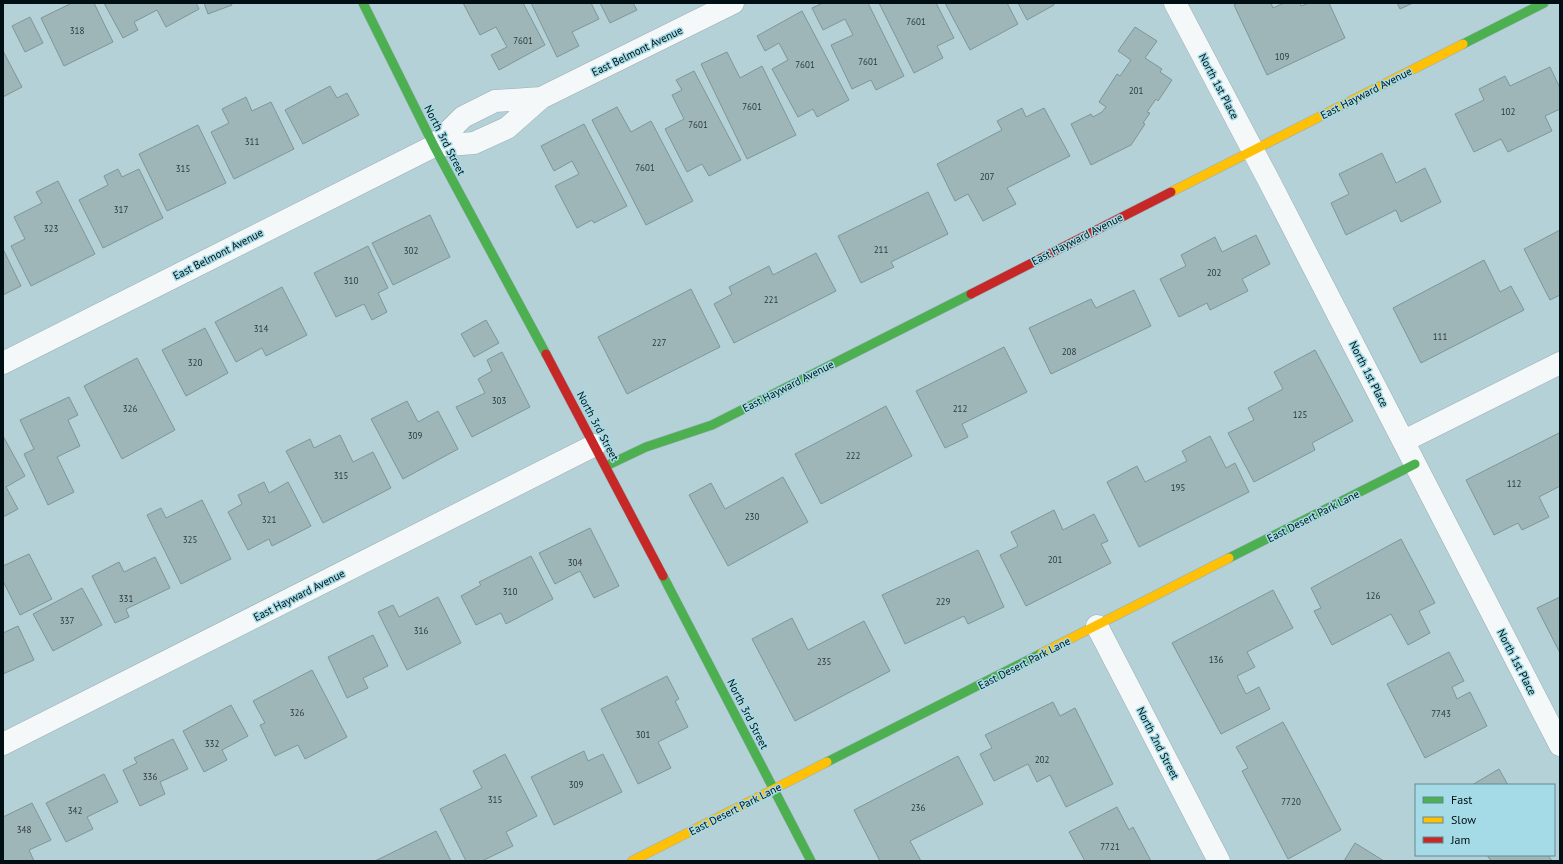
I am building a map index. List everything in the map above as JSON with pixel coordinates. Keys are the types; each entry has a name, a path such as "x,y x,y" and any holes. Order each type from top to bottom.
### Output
{"street":[{"name":"North 3rd Street","path":"363,3 434,146 595,445 811,861"},
{"name":"East Belmont Avenue","path":"434,146 474,143 507,128 541,98 733,3"},
{"name":"North 1st Place","path":"1175,3 1253,150 1559,742"},
{"name":"East Hayward Avenue","path":"606,466 646,447 712,425 1544,3"},
{"name":"East Belmont Avenue","path":"3,363 434,146 463,117 495,101 541,98"},
{"path":"1404,441 1560,363"},
{"name":"East Hayward Avenue","path":"3,744 595,445"},
{"name":"East Desert Park Lane","path":"632,861 1415,464"},
{"name":"North 2nd Street","path":"1097,626 1219,861"}],"building":[{"path":"72,3 94,3 113,42 64,66 41,18"},
{"path":"104,3 196,3 199,9 166,27 157,10 134,22 138,30 123,38"},
{"path":"204,3 231,3 232,5 208,14"},
{"path":"463,3 523,3 545,45 499,70 491,55 507,47 496,27 480,35"},
{"path":"531,3 591,3 599,19 572,32 579,46 557,57"},
{"path":"600,3 633,3 637,10 610,23"},
{"path":"823,3 868,3 904,76 876,90 871,80 852,89 831,45 853,35 845,19 823,30 812,8"},
{"path":"879,3 936,3 954,38 937,46 943,58 914,73"},
{"path":"945,3 1007,3 1018,24 970,50"},
{"path":"1018,3 1053,3 1054,5 1027,20"},
{"path":"1238,3 1271,3 1273,8 1284,3 1300,3 1301,6 1309,3 1329,3 1345,38 1267,75 1234,5"},
{"path":"1397,3 1413,3 1400,9"},
{"path":"802,11 849,100 817,117 813,109 798,117 772,69 788,60 779,43 765,51 757,36"},
{"path":"30,17 43,43 25,52 12,26"},
{"path":"1135,27 1157,41 1145,58 1162,69 1160,72 1172,80 1158,101 1156,99 1147,112 1150,113 1143,123 1145,124 1131,145 1091,165 1071,124 1091,114 1093,117 1102,112 1106,107 1099,102 1117,74 1120,76 1131,60 1118,51"},
{"path":"3,51 22,87 3,97"},
{"path":"727,52 740,78 762,66 796,135 747,159 701,64"},
{"path":"1550,67 1560,88 1560,109 1545,116 1552,131 1508,152 1501,139 1474,152 1455,114 1484,100 1479,89 1505,76 1510,86"},
{"path":"694,71 741,160 709,176 702,164 687,172 665,129 684,119 672,95 682,90 676,80"},
{"path":"330,86 337,98 347,93 359,115 303,144 285,110"},
{"path":"246,97 252,111 271,102 294,149 234,179 211,132 229,123 222,109"},
{"path":"617,107 631,132 651,121 693,201 646,225 592,120"},
{"path":"1022,108 1026,117 1044,108 1070,156 1007,188 1016,204 983,221 968,194 955,201 937,164 1002,130 997,121"},
{"path":"584,124 627,206 594,223 592,220 577,228 555,186 579,174 572,161 554,171 541,146"},
{"path":"198,125 226,183 167,211 139,154"},
{"path":"1382,153 1396,183 1425,168 1441,202 1401,222 1396,210 1346,235 1331,203 1349,194 1339,174"},
{"path":"118,169 122,177 139,169 163,218 103,248 79,200 108,185 104,176"},
{"path":"58,181 95,254 31,286 11,246 25,239 14,217 42,203 36,192"},
{"path":"928,192 948,234 891,262 894,267 861,283 838,236"},
{"path":"430,215 450,257 393,285 372,243"},
{"path":"1560,230 1560,295 1550,300 1524,249"},
{"path":"1256,235 1270,264 1242,279 1248,291 1210,310 1207,303 1179,317 1160,279 1186,266 1181,255 1215,237 1222,252"},
{"path":"368,246 388,288 378,293 387,312 372,320 364,304 336,317 314,273"},
{"path":"3,249 21,286 3,295"},
{"path":"816,253 836,291 734,343 714,304 732,294 729,287 769,266 773,275"},
{"path":"1484,260 1500,292 1511,286 1524,310 1421,363 1393,308"},
{"path":"282,287 307,335 266,356 262,348 236,362 215,322"},
{"path":"691,289 720,347 627,394 598,337"},
{"path":"1134,290 1151,326 1051,374 1029,328 1091,299 1096,308"},
{"path":"486,320 499,343 474,357 461,334"},
{"path":"205,328 228,373 186,396 162,350"},
{"path":"1004,347 1027,392 962,424 968,437 945,448 916,391"},
{"path":"1315,350 1353,421 1312,443 1315,450 1254,482 1228,433 1254,420 1248,408 1283,389 1274,372"},
{"path":"502,352 530,407 472,437 456,407 485,393 478,379 492,371 487,360"},
{"path":"137,358 175,430 122,459 84,386"},
{"path":"69,397 78,415 68,420 80,446 57,457 74,492 48,505 24,454 34,449 20,420"},
{"path":"407,401 418,422 438,411 458,449 403,479 371,419"},
{"path":"886,406 912,456 821,504 795,454"},
{"path":"1559,433 1560,486 1539,497 1549,517 1522,530 1518,523 1494,535 1466,480"},
{"path":"340,435 353,462 373,452 391,488 323,523 286,451 310,439 314,448"},
{"path":"3,436 25,476 6,487 18,509 3,517"},
{"path":"1210,436 1226,468 1235,463 1249,492 1139,547 1107,482 1137,466 1145,482 1187,461 1182,451"},
{"path":"783,477 808,522 728,566 689,495 711,483 725,509"},
{"path":"264,482 269,493 288,482 311,526 272,546 269,539 248,550 228,512 242,504 238,495"},
{"path":"202,500 231,559 181,584 147,515 161,508 166,518"},
{"path":"1054,510 1063,530 1094,514 1108,541 1101,544 1111,563 1026,606 1000,555 1018,546 1011,532"},
{"path":"590,528 619,586 594,598 580,571 555,584 539,553"},
{"path":"1401,539 1435,603 1419,611 1430,633 1408,645 1391,614 1332,645 1314,611 1321,608 1311,588"},
{"path":"978,550 1004,607 968,624 964,616 905,644 882,595"},
{"path":"29,554 52,599 20,615 3,581 3,566"},
{"path":"531,556 553,599 506,624 501,613 476,625 461,596 481,585 479,582"},
{"path":"155,557 170,588 126,609 129,617 115,623 92,576 119,562 124,572"},
{"path":"82,588 102,625 53,651 33,614"},
{"path":"1273,590 1293,628 1247,652 1255,667 1237,676 1246,694 1259,687 1270,709 1221,734 1172,643"},
{"path":"438,597 461,643 407,670 378,612 393,605 399,617"},
{"path":"1560,597 1560,653 1537,608"},
{"path":"792,618 808,650 864,621 890,671 795,721 752,639"},
{"path":"18,626 34,660 3,674 3,633"},
{"path":"373,635 388,666 363,678 368,688 347,698 328,657"},
{"path":"1449,652 1464,681 1452,687 1457,699 1470,692 1487,726 1425,758 1387,684"},
{"path":"312,670 347,737 305,759 298,745 275,756 260,725 265,723 253,701"},
{"path":"667,676 679,699 675,701 688,727 658,742 671,768 638,784 601,709"},
{"path":"1053,702 1060,716 1075,708 1113,784 1066,807 1050,775 1037,782 1028,764 994,781 980,754 992,748 985,735"},
{"path":"231,705 248,736 222,750 227,760 204,772 183,731"},
{"path":"1283,722 1341,830 1288,859 1242,771 1248,768 1236,747"},
{"path":"173,739 188,769 160,782 165,794 140,806 123,770 137,763 134,758"},
{"path":"584,751 588,761 603,754 622,792 554,825 531,777"},
{"path":"505,754 537,816 506,832 513,846 482,861 466,861 440,809 482,788 473,771"},
{"path":"958,756 983,804 910,841 921,861 880,861 854,810"},
{"path":"1499,769 1507,784 1474,784"},
{"path":"104,774 118,802 87,817 93,829 66,842 46,803"},
{"path":"32,803 51,840 29,850 34,861 3,861 3,817"},
{"path":"1117,807 1129,830 1133,827 1151,861 1085,861 1069,832"},
{"path":"436,831 451,861 375,861"},
{"path":"1355,843 1384,861 1344,861"},
{"path":"1488,856 1549,856 1552,861 1491,861"}],"traffic: fast":[{"path":"363,3 434,146 546,354"},
{"path":"1463,44 1544,3"},
{"path":"606,466 646,447 712,425 971,294"},
{"path":"1229,558 1415,464"},
{"path":"663,576 811,861"},
{"path":"827,762 1042,653"}],"traffic: slow":[{"path":"1171,192 1463,44"},
{"path":"1042,653 1229,558"},
{"path":"632,861 827,762"}],"traffic: jam":[{"path":"971,294 1171,192"},
{"path":"546,354 663,576"}]}
